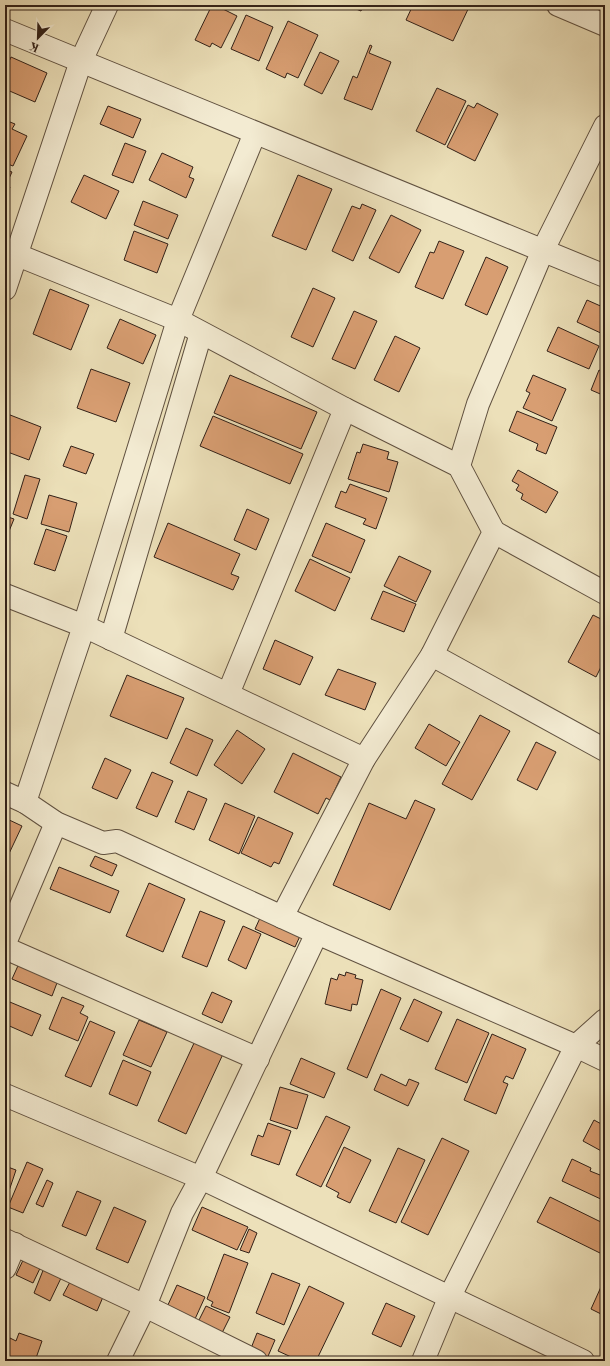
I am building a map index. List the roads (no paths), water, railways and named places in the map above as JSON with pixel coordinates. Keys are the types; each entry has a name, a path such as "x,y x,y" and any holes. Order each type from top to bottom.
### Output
{"street":[{"path":"5,289 11,253 81,61 106,5"},
{"path":"558,5 605,25"},
{"path":"5,30 605,276"},
{"path":"460,466 478,404 543,250 605,126"},
{"path":"26,802 84,626 178,320 255,133"},
{"path":"11,253 178,320 345,409 460,466 494,532 605,593"},
{"path":"111,639 201,332"},
{"path":"228,694 345,409"},
{"path":"282,917 364,759 432,655 494,532"},
{"path":"5,595 84,626 364,759"},
{"path":"432,655 605,750"},
{"path":"5,793 26,802 56,823 104,843 117,841 317,933 605,1060"},
{"path":"5,944 56,823"},
{"path":"118,1361 145,1306 182,1214 201,1178 317,933"},
{"path":"5,948 258,1059"},
{"path":"423,1361 450,1296 576,1046 605,1020"},
{"path":"5,1095 201,1178 583,1361"},
{"path":"5,1268 10,1242 256,1361"}]}
